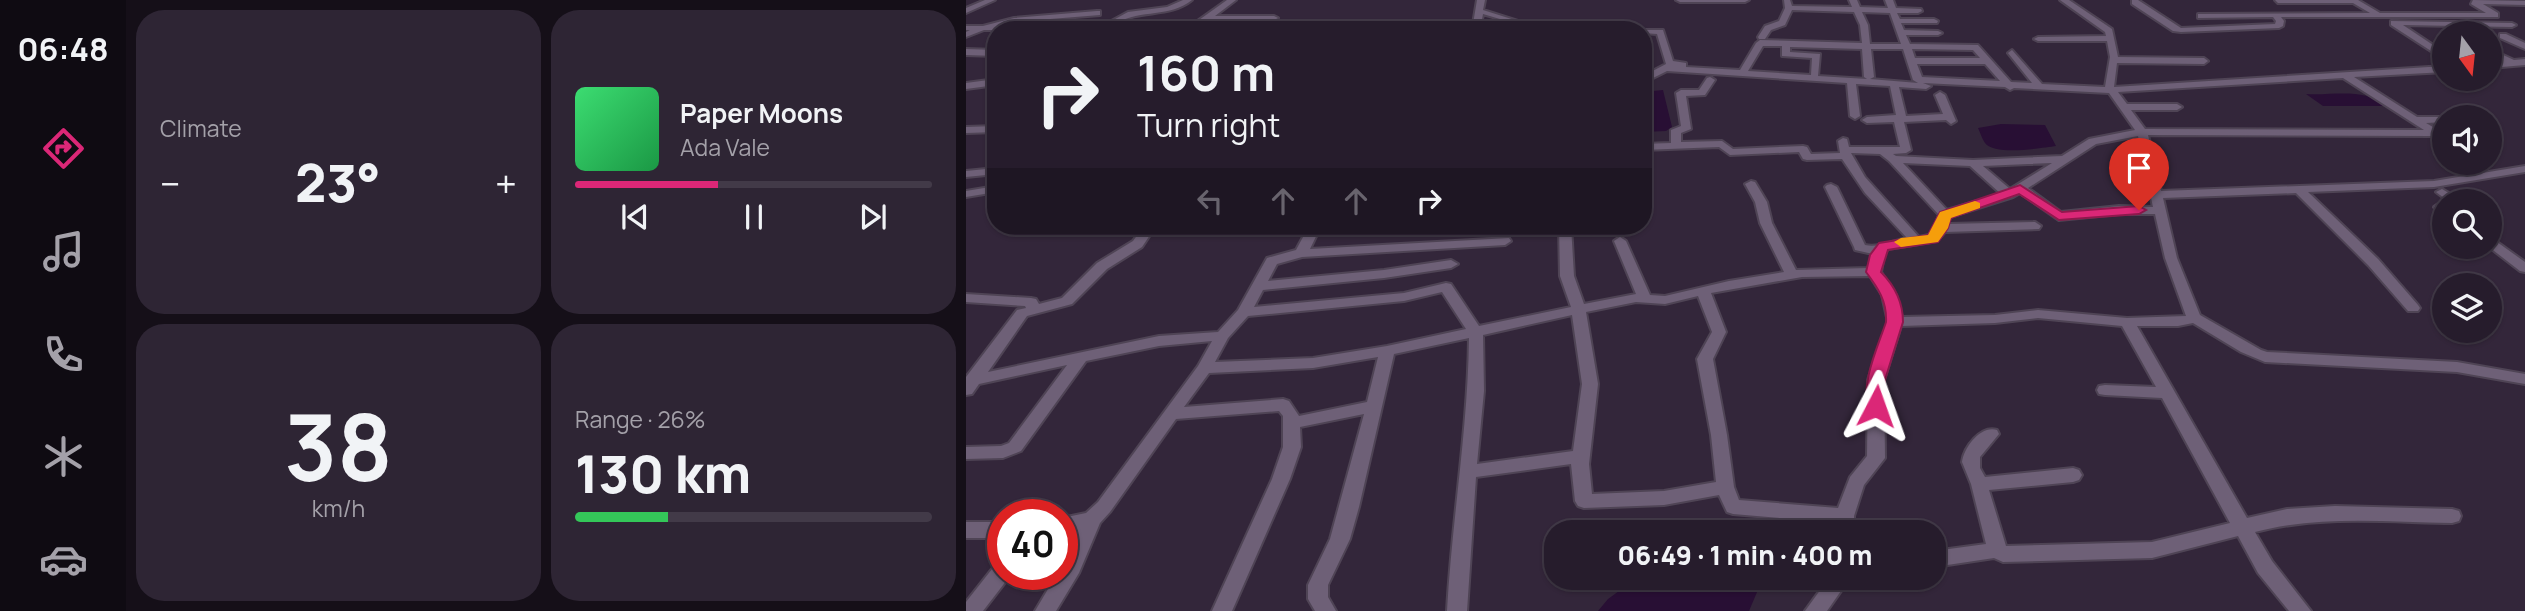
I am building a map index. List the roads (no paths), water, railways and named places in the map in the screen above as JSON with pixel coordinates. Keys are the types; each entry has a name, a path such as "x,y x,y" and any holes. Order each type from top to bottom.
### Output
{"street":[{"path":"969,8 991,0"},
{"path":"1117,21 1124,13 1139,10 1166,11 1188,0"},
{"path":"1214,0 1210,4 1229,2"},
{"path":"1478,21 1482,0"},
{"path":"1680,0 1745,0"},
{"path":"1853,0 1864,25 1869,77"},
{"path":"2064,0 2109,32 2114,60 2109,86 2138,127 2171,258 2194,318"},
{"path":"2278,1 2354,0 2432,48"},
{"path":"1918,80 1889,1 1926,2"},
{"path":"1204,21 1229,2"},
{"path":"2135,2 2175,29 2181,30 2279,26 2280,21 2275,15"},
{"path":"2394,23 2512,25 2474,2 2525,3"},
{"path":"1762,37 1768,28 1782,23 1788,4 1857,10 1918,11"},
{"path":"1479,12 1487,11 1509,21"},
{"path":"1010,21 1097,13"},
{"path":"2201,16 2376,13 2494,15"},
{"path":"1209,18 1274,18"},
{"path":"1896,21 1934,21"},
{"path":"966,35 987,27"},
{"path":"966,28 987,28"},
{"path":"1652,32 1662,34 1668,66"},
{"path":"1900,32 1938,33"},
{"path":"2503,36 2525,46"},
{"path":"2038,39 2110,38"},
{"path":"1743,72 1760,43 1975,47 2010,87"},
{"path":"1786,44 1785,54 1817,56 1815,74"},
{"path":"966,52 987,53"},
{"path":"2012,53 2041,88"},
{"path":"2502,58 2514,63"},
{"path":"2114,60 2204,61"},
{"path":"1912,61 1987,61"},
{"path":"2502,64 2525,62"},
{"path":"1652,75 1668,66 2117,99 2344,75 2432,70"},
{"path":"1743,72 2041,88 2177,107"},
{"path":"2344,75 2432,131"},
{"path":"1676,146 1676,130 1686,129 1681,93 1702,93 1710,80"},
{"path":"1851,80 1855,116"},
{"path":"966,86 987,83"},
{"path":"1652,147 1722,144 1730,152 1803,149 1809,158 1844,149 1906,150 1894,83"},
{"path":"1867,120 1950,119 1940,94"},
{"path":"2413,120 2432,119"},
{"path":"1831,187 1860,247 1869,250 1882,248 1933,239 1943,222 1973,206 2014,192 2093,141 2138,127 2222,124"},
{"path":"2138,127 2432,136"},
{"path":"966,130 987,130"},
{"path":"1844,149 1865,188 1916,240"},
{"path":"1883,151 1893,159 1943,222 1984,228 2035,226"},
{"path":"1893,159 1973,163 2062,159"},
{"path":"1973,163 2014,192 2059,216 2158,203 2300,191 2434,184 2485,175"},
{"path":"2502,172 2525,169"},
{"path":"966,174 987,172"},
{"path":"1751,184 1761,202 1766,223 1792,275"},
{"path":"966,194 987,190"},
{"path":"2300,191 2373,262 2413,308"},
{"path":"1973,206 1984,228"},
{"path":"969,384 1022,313 1067,301 1102,266 1138,244 1144,235"},
{"path":"1301,253 1310,235"},
{"path":"1565,235 1567,276 1578,310 1590,384 1581,456 1584,501 1664,499 1725,487"},
{"path":"1045,611 1072,567 1092,519 1111,498 1172,414 1204,368 1222,336 1244,312 1272,261 1301,253 1504,241"},
{"path":"1620,241 1645,299"},
{"path":"1874,272 1882,248"},
{"path":"2502,250 2525,268"},
{"path":"1258,286 1384,274 1451,264"},
{"path":"1204,368 1313,363 1476,333 1617,301 1665,300 1792,275 1835,271 1874,272 1887,287 1895,322 1876,380 1876,458 1856,482 1846,520"},
{"path":"1244,312 1404,297 1446,287 1476,333 1476,391 1457,611"},
{"path":"1703,291 1719,332 1705,359 1725,487 1733,507 1819,520"},
{"path":"966,298 1021,299 1031,302 1033,309"},
{"path":"1895,322 1995,319 2038,314 2127,322 2178,322 2194,318 2207,323 2250,352 2266,356 2457,367 2525,379"},
{"path":"2127,322 2265,567 2301,611"},
{"path":"969,384 1160,341 1222,336"},
{"path":"1326,611 1318,599 1318,586 1340,539 1350,507 1387,351"},
{"path":"966,453 1003,452 1015,447 1080,359"},
{"path":"2105,390 2167,393"},
{"path":"1172,414 1283,405 1291,415 1292,447 1281,479 1222,611"},
{"path":"1292,423 1376,406"},
{"path":"1992,434 1971,451 1969,460 1980,484 1996,550"},
{"path":"1467,472 1581,456"},
{"path":"1980,484 2073,475"},
{"path":"1946,557 1996,550 2003,554 2152,550 2287,516 2335,513 2452,516"},
{"path":"1078,522 1092,519"},
{"path":"966,530 987,530"},
{"path":"971,611 987,590"},
{"path":"1815,611 1831,590"}]}
